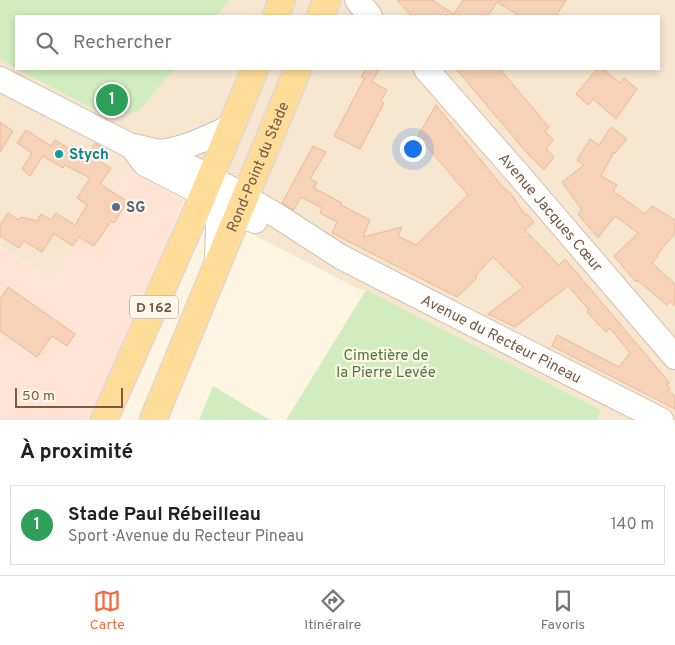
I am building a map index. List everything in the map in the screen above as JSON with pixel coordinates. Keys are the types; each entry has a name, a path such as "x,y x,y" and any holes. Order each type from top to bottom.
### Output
{"main road":[{"path":"276,15 282,0"},
{"path":"314,0 314,15"},
{"path":"320,15 327,0"},
{"path":"357,0 369,15"},
{"path":"375,0 385,15"},
{"name":"D 162","path":"104,420 209,190 230,127 255,70"},
{"name":"Rond-Point du Stade","path":"216,264 298,70"},
{"name":"Avenue Jacques Cœur","path":"427,70 675,357"},
{"name":"Avenue du Recteur Pineau","path":"0,79 132,147 159,152 209,190"},
{"path":"159,152 191,145 230,127"},
{"name":"Avenue du Recteur Pineau","path":"132,147 145,164 242,204 292,240 341,258 661,420"},
{"path":"209,190 218,225 216,264"},
{"name":"D 162","path":"153,420 216,264"}],"shaded area":[{"path":"0,0 675,0 675,420 600,420 597,418 601,410 366,290 357,288 124,168 51,280 0,246"},
{"path":"123,168 184,200 90,420 0,420 0,247 51,280"}],"green space":[{"path":"0,0 229,0 217,15 15,15 15,67 0,59"},
{"path":"19,70 173,70 139,111 110,118"},
{"name":"Cimetière de la Pierre Levée","path":"366,290 601,410 597,418 600,420 286,420"},
{"path":"213,386 270,420 199,420"}],"building":[{"path":"397,0 432,0 454,14 463,0 566,0 557,15 518,15 497,2 489,15 411,15"},
{"path":"365,70 378,70 372,82 387,90 381,101 384,103 360,149 334,136 364,79 366,79 361,77"},
{"path":"457,70 501,70 549,127 545,131 553,140 546,149 554,157 544,170 527,153"},
{"path":"596,70 604,70 620,83 624,78 637,89 616,119 593,99 588,105 576,94"},
{"path":"436,105 502,186 512,195 525,215 527,214 534,222 525,230 559,265 565,259 669,382 667,385 670,389 668,391 675,396 675,409 552,346 557,335 619,367 630,353 610,328 606,332 596,322 587,312 589,310 568,286 515,327 488,314 523,287 493,257 475,276 477,278 457,297 332,233 337,222 320,213 322,208 301,197 294,210 282,203 313,146 326,152 310,179 317,182 314,188 370,220 363,237 402,227 398,236 416,245 468,195 418,136"},
{"path":"0,122 13,131 0,152"},
{"path":"611,127 627,139 614,152 601,176 617,185 613,191 645,214 652,206 675,220 675,233 652,263 675,284 675,306 669,301 667,305 637,280 636,282 614,256 638,233 615,216 598,238 578,214 582,210 562,182 584,165 577,160 590,139 599,145"},
{"path":"26,130 51,146 55,140 86,159 95,143 102,147 100,155 103,156 100,161 111,168 100,184 125,200 125,205 114,223 111,221 94,246 79,237 73,246 54,234 42,252 24,241 19,248 0,236 0,225 8,213 19,220 21,217 37,221 41,214 51,220 56,213 75,225 87,205 77,198 90,178 65,165 63,168 43,156 30,176 22,169 32,153 17,143"},
{"path":"8,287 75,334 67,346 52,336 37,357 0,331 0,299"}],"place":[{"name":"Stade Paul Rébeilleau","path":"112,100"},
{"name":"Stych","path":"59,154"},
{"name":"SG","path":"116,207"}]}
